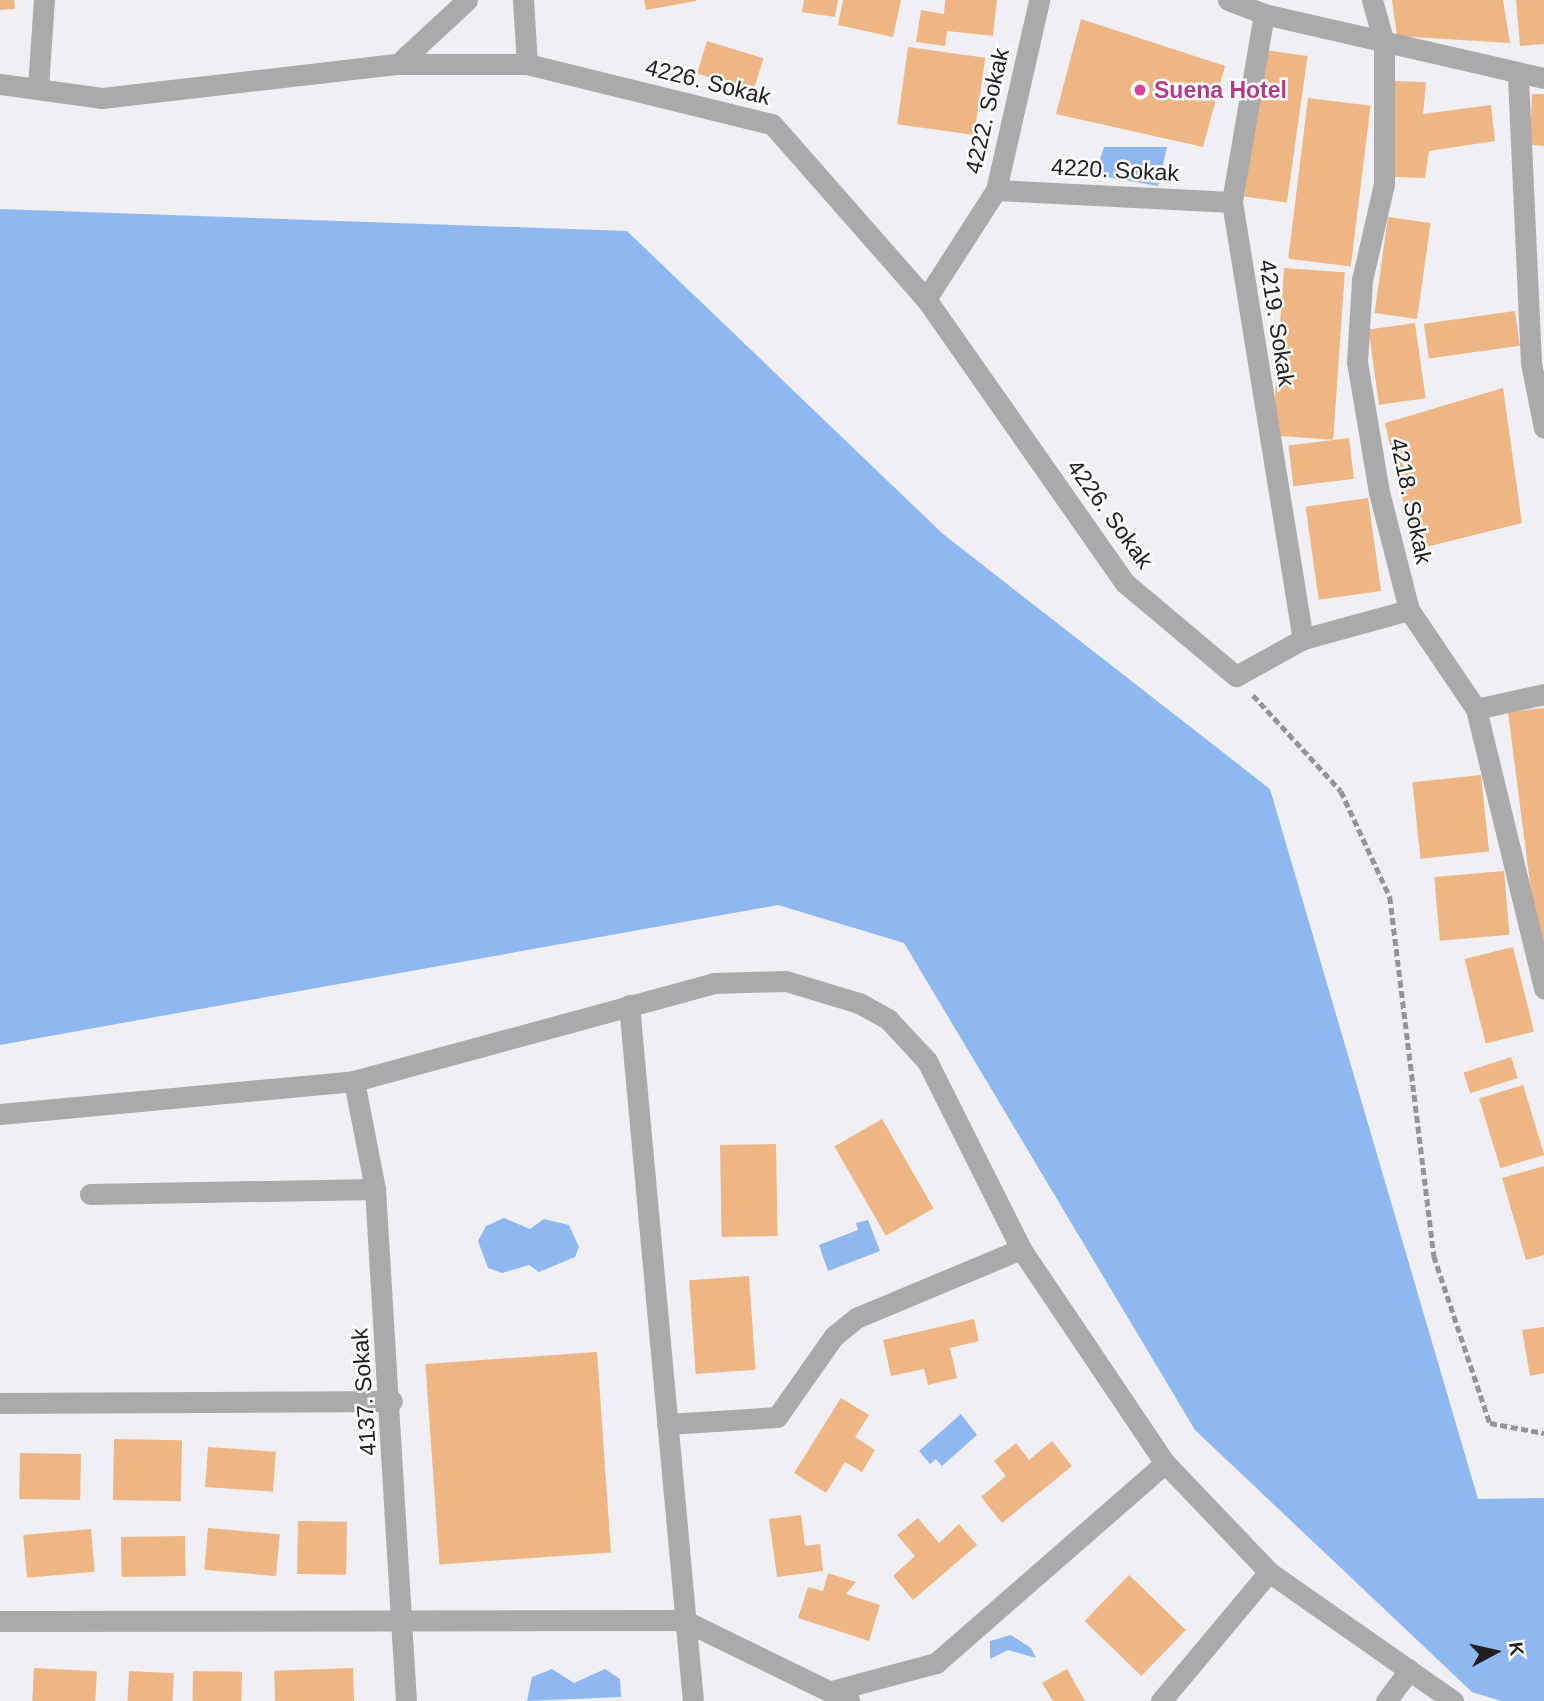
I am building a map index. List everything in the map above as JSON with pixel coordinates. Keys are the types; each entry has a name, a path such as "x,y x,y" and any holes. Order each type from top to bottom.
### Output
{"street":[{"path":"38,87 44,0"},
{"path":"398,64 467,0"},
{"path":"523,0 527,64"},
{"name":"4222. Sokak","path":"926,299 996,190 1039,0"},
{"path":"1228,0 1264,14 1518,77 1544,78"},
{"name":"4218. Sokak","path":"1372,0 1384,43 1384,184 1362,281 1357,362 1379,492 1409,610 1476,709 1540,958 1544,989"},
{"name":"4219. Sokak","path":"1264,14 1232,202 1303,639"},
{"name":"4226. Sokak","path":"0,84 38,87 102,98 398,64 527,64 772,124 926,299 1125,583 1236,677"},
{"path":"1518,77 1531,363 1544,428"},
{"name":"4220. Sokak","path":"996,190 1232,202"},
{"path":"1236,677 1303,639 1409,610"},
{"path":"1476,709 1544,694"},
{"path":"0,1114 355,1081 629,1006 749,979 798,985 888,1019 927,1061 1021,1249 1165,1463 1269,1572 1453,1701"},
{"path":"629,1006 683,1620 693,1701"},
{"name":"4137. Sokak","path":"355,1081 375,1189 392,1401 406,1701"},
{"path":"90,1195 375,1189"},
{"path":"667,1424 777,1417 834,1336 856,1318 1021,1249"},
{"path":"0,1403 392,1401"},
{"path":"0,1621 402,1616 683,1620 840,1696 936,1663 1165,1463"},
{"path":"1161,1701 1269,1572"},
{"path":"1386,1701 1409,1670"}],"path":[{"path":"1236,677 1341,791 1390,897 1434,1256 1490,1423 1544,1433"}],"water":[{"path":"1104,147 1167,147 1158,186 1095,175"},
{"path":"0,209 627,231 943,534 1270,789 1478,1499 1544,1498 1544,1701 1501,1701 1472,1692 1195,1430 904,943 778,905 0,1045"},
{"path":"504,1218 530,1229 544,1219 569,1225 579,1247 575,1257 539,1272 529,1265 502,1273 488,1268 478,1241 486,1226"},
{"path":"868,1220 880,1251 828,1271 819,1245 858,1230 856,1223"},
{"path":"961,1414 977,1435 942,1466 936,1459 930,1464 919,1451"},
{"path":"1011,1635 1031,1648 1036,1658 1008,1650 990,1659 990,1641"},
{"path":"552,1669 574,1683 605,1669 620,1679 621,1697 527,1701 532,1677"}],"building":[{"path":"0,0 14,0 15,9 0,10"},
{"path":"644,0 696,0 696,1 646,10"},
{"path":"804,0 838,0 835,17 802,12"},
{"path":"843,0 901,0 893,37 838,25"},
{"path":"945,0 997,0 993,36 947,31 945,46 916,42 921,10 944,14"},
{"path":"1392,0 1503,0 1510,43 1397,36"},
{"path":"1516,0 1544,0 1544,44 1520,46"},
{"name":"Suena Hotel","path":"1081,19 1225,66 1203,147 1056,114"},
{"path":"707,41 763,58 753,91 697,74"},
{"path":"908,47 985,58 974,135 897,124"},
{"path":"1265,50 1308,56 1287,203 1244,197"},
{"path":"1394,81 1426,82 1423,114 1491,105 1495,141 1429,151 1425,178 1393,177"},
{"path":"1532,94 1544,94 1544,146 1530,145"},
{"path":"1308,98 1371,106 1351,266 1288,259"},
{"path":"1388,217 1431,223 1417,319 1375,313"},
{"path":"1284,268 1345,272 1333,440 1272,436"},
{"path":"1515,311 1520,346 1429,358 1424,324"},
{"path":"1415,323 1426,398 1379,405 1368,330"},
{"path":"1503,388 1522,523 1414,550 1385,423"},
{"path":"1349,438 1354,479 1293,486 1288,445"},
{"path":"1368,498 1381,591 1319,600 1306,507"},
{"path":"1544,708 1544,945 1538,946 1508,712"},
{"path":"1481,775 1489,852 1420,859 1412,782"},
{"path":"1504,871 1510,935 1440,941 1434,877"},
{"path":"1513,947 1534,1031 1486,1044 1464,959"},
{"path":"1511,1057 1518,1078 1470,1093 1463,1072"},
{"path":"1523,1085 1544,1155 1500,1168 1479,1098"},
{"path":"882,1119 934,1208 886,1236 834,1146"},
{"path":"776,1144 778,1236 722,1237 720,1145"},
{"path":"1544,1166 1544,1255 1526,1260 1502,1178"},
{"path":"749,1276 756,1370 696,1374 689,1280"},
{"path":"974,1319 979,1341 950,1348 957,1378 928,1385 924,1369 891,1376 883,1340"},
{"path":"1544,1327 1544,1373 1530,1376 1522,1330"},
{"path":"597,1352 611,1553 439,1565 425,1364"},
{"path":"841,1398 869,1415 855,1437 875,1450 862,1472 845,1462 826,1493 794,1473"},
{"path":"114,1439 182,1440 181,1501 113,1500"},
{"path":"1052,1441 1072,1466 1002,1523 981,1497 1006,1476 994,1461 1016,1443 1029,1460"},
{"path":"208,1447 276,1452 273,1492 205,1487"},
{"path":"20,1453 81,1454 80,1500 19,1499"},
{"path":"801,1515 805,1546 820,1544 823,1571 777,1577 769,1519"},
{"path":"918,1518 939,1543 959,1524 977,1545 913,1600 893,1576 915,1556 897,1535"},
{"path":"298,1521 347,1522 346,1575 297,1574"},
{"path":"208,1528 280,1534 276,1576 204,1570"},
{"path":"91,1529 95,1572 27,1578 23,1535"},
{"path":"185,1536 186,1576 122,1577 121,1537"},
{"path":"828,1573 856,1582 846,1594 880,1605 869,1641 798,1618 808,1587 823,1591"},
{"path":"1129,1575 1186,1630 1141,1676 1085,1621"},
{"path":"34,1668 97,1671 95,1701 32,1701"},
{"path":"353,1668 354,1701 275,1701 274,1671"},
{"path":"1067,1669 1085,1701 1053,1701 1042,1683"},
{"path":"129,1671 174,1673 172,1701 127,1701"},
{"path":"193,1671 242,1672 241,1701 192,1701"}],"place":[{"name":"Suena Hotel","path":"1140,90"}]}
